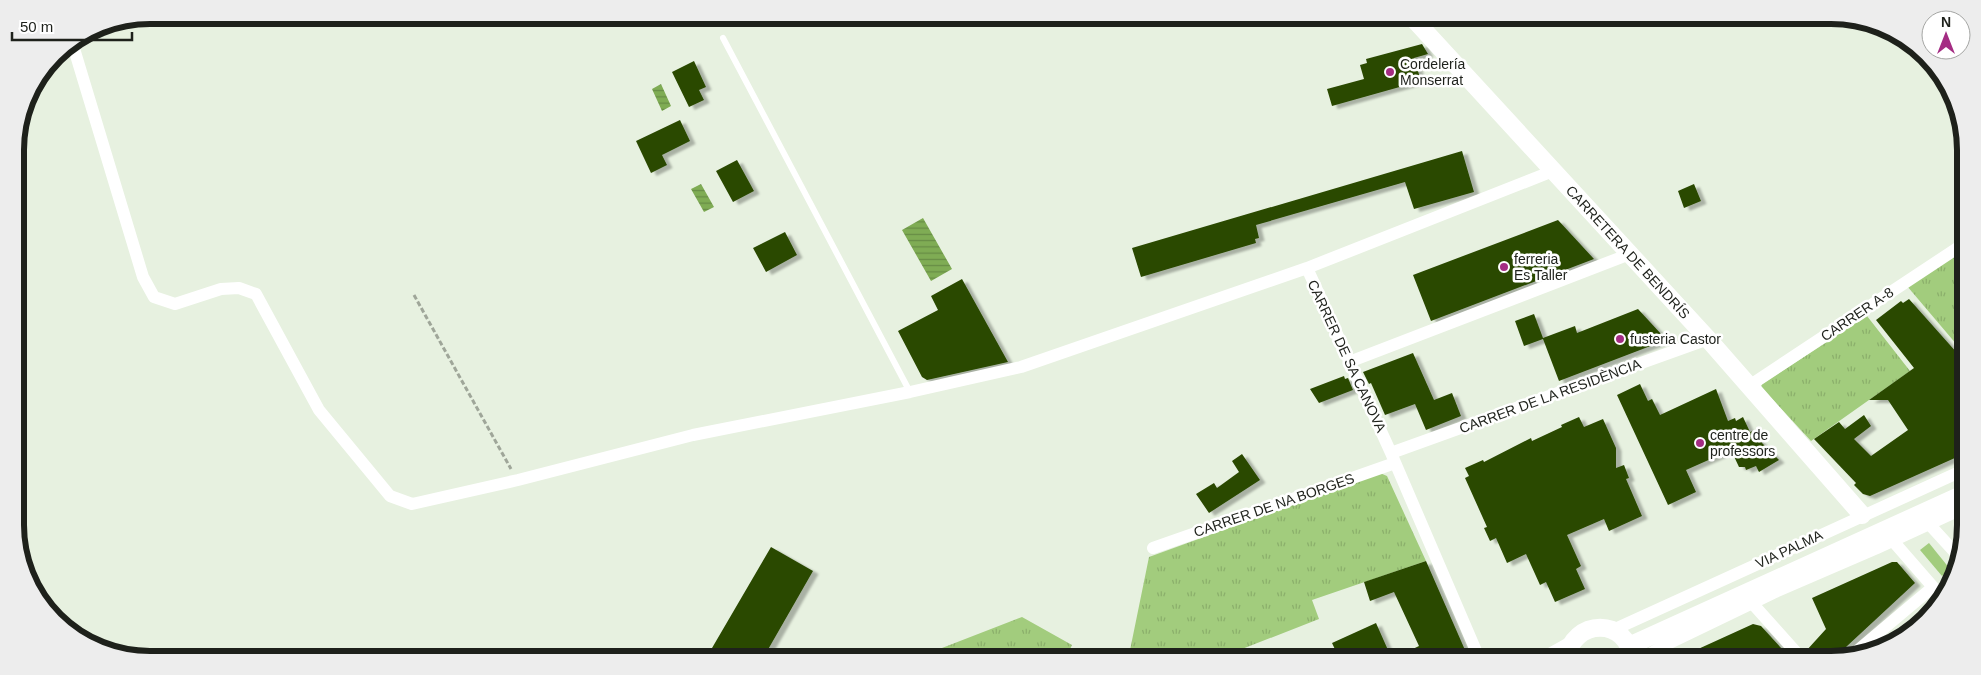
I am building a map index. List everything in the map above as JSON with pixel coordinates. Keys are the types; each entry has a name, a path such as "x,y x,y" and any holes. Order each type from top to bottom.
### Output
{"street":[{"name":"CARRETERA DE BENDRÍS","path":"1418,24 1708,340 1862,515"},
{"path":"74,49 144,277 154,297 175,304 221,290 239,288 256,294 319,410 390,496 412,504 518,480 693,436 910,392 1021,367 1306,268"},
{"name":"CARRER DE SA CANOVA","path":"1476,651 1393,458 1306,268 1553,171"},
{"name":"CARRER A-8","path":"1749,386 1957,248"},
{"path":"1349,362 1630,254"},
{"name":"CARRER DE LA RESIDÈNCIA","path":"1393,458 1708,340"},
{"name":"CARRER DE NA BORGES","path":"1153,548 1393,458"},
{"name":"VIA PALMA","path":"1613,630 1862,515 1957,474"},
{"path":"1634,651 1957,497"},
{"path":"1655,651 1752,603 1957,511"},
{"path":"1929,524 1954,552"},
{"path":"1862,647 1936,591 1893,541"},
{"path":"1848,548 1877,548"},
{"path":"1752,603 1795,651"},
{"path":"1555,651 1592,628 1613,630 1621,636 1629,651"},
{"path":"1568,651 1571,642"}],"lane":[{"path":"723,38 910,392"}],"path":[{"path":"414,295 518,480"}],"green space":[{"path":"1957,254 1957,345 1907,286"},
{"path":"1867,316 1910,371 1811,441 1761,387 1762,384"},
{"path":"1380,473 1387,476 1426,561 1312,600 1319,619 1237,651 1130,651 1149,557"},
{"path":"1929,543 1949,570 1942,576 1920,550"},
{"path":"1022,617 1072,645 1069,651 934,651"}],"shaded area":[{"path":"661,84 671,106 662,111 652,89"},
{"path":"701,184 714,207 704,212 691,189"},
{"path":"923,218 952,269 931,281 902,230"}],"building":[{"name":"Cordelería Monserrat","path":"1422,44 1428,54 1414,58 1421,81 1332,106 1327,89 1364,79 1360,65 1367,63 1366,59"},
{"path":"694,61 706,87 699,90 704,100 689,107 672,72"},
{"path":"680,120 690,141 662,155 667,165 651,173 636,141"},
{"path":"1462,151 1474,192 1414,209 1405,182 1256,225 1259,238 1255,239 1256,243 1141,277 1132,248"},
{"path":"737,160 754,191 733,202 716,171"},
{"path":"1694,184 1701,201 1684,208 1678,191"},
{"name":"ferreria Es Taller","path":"1558,220 1594,259 1431,321 1413,275"},
{"path":"785,232 797,255 766,272 753,248"},
{"path":"962,279 1008,362 927,380 922,377 898,331 938,310 931,296"},
{"path":"1909,299 1957,353 1957,457 1870,496 1863,494 1854,485 1856,483 1814,439 1839,422 1845,429 1864,415 1871,426 1854,439 1871,456 1908,430 1888,400 1869,400 1914,368 1876,320 1901,301 1903,303"},
{"path":"1638,309 1662,335 1661,342 1559,381 1543,339 1524,346 1515,321 1534,314 1543,338 1575,326 1577,333"},
{"path":"1413,353 1434,400 1452,393 1461,416 1426,430 1415,404 1385,415 1371,383 1369,384 1363,372"},
{"path":"1344,376 1345,379 1348,378 1353,390 1319,403 1310,389"},
{"name":"centre de professors","path":"1640,384 1648,401 1652,399 1660,415 1716,389 1728,421 1735,418 1736,421 1743,417 1750,432 1753,431 1756,437 1779,460 1759,472 1756,466 1746,470 1745,467 1739,467 1731,450 1686,470 1696,492 1668,505 1617,395"},
{"path":"1579,417 1584,427 1603,419 1616,448 1616,468 1624,465 1629,478 1626,479 1642,516 1609,531 1604,519 1567,535 1581,566 1576,569 1585,589 1555,602 1546,582 1540,585 1526,554 1507,563 1496,538 1490,541 1484,528 1487,527 1465,478 1469,476 1465,468 1483,460 1484,462 1531,438 1532,441"},
{"path":"1242,454 1260,480 1209,513 1196,494 1214,483 1217,488 1239,472 1232,461"},
{"path":"771,547 813,571 767,651 710,651"},
{"path":"1426,561 1465,650 1409,651 1419,646 1394,592 1370,601 1364,582"},
{"path":"1892,562 1897,562 1915,583 1842,651 1806,651 1826,629 1812,598"},
{"path":"1376,623 1388,651 1336,651 1332,643"},
{"path":"1753,624 1761,626 1784,651 1694,651"}],"place":[{"name":"Cordelería Monserrat","path":"1390,72"},
{"name":"ferreria Es Taller","path":"1504,267"},
{"name":"fusteria Castor","path":"1620,339"},
{"name":"centre de professors","path":"1700,443"}]}
